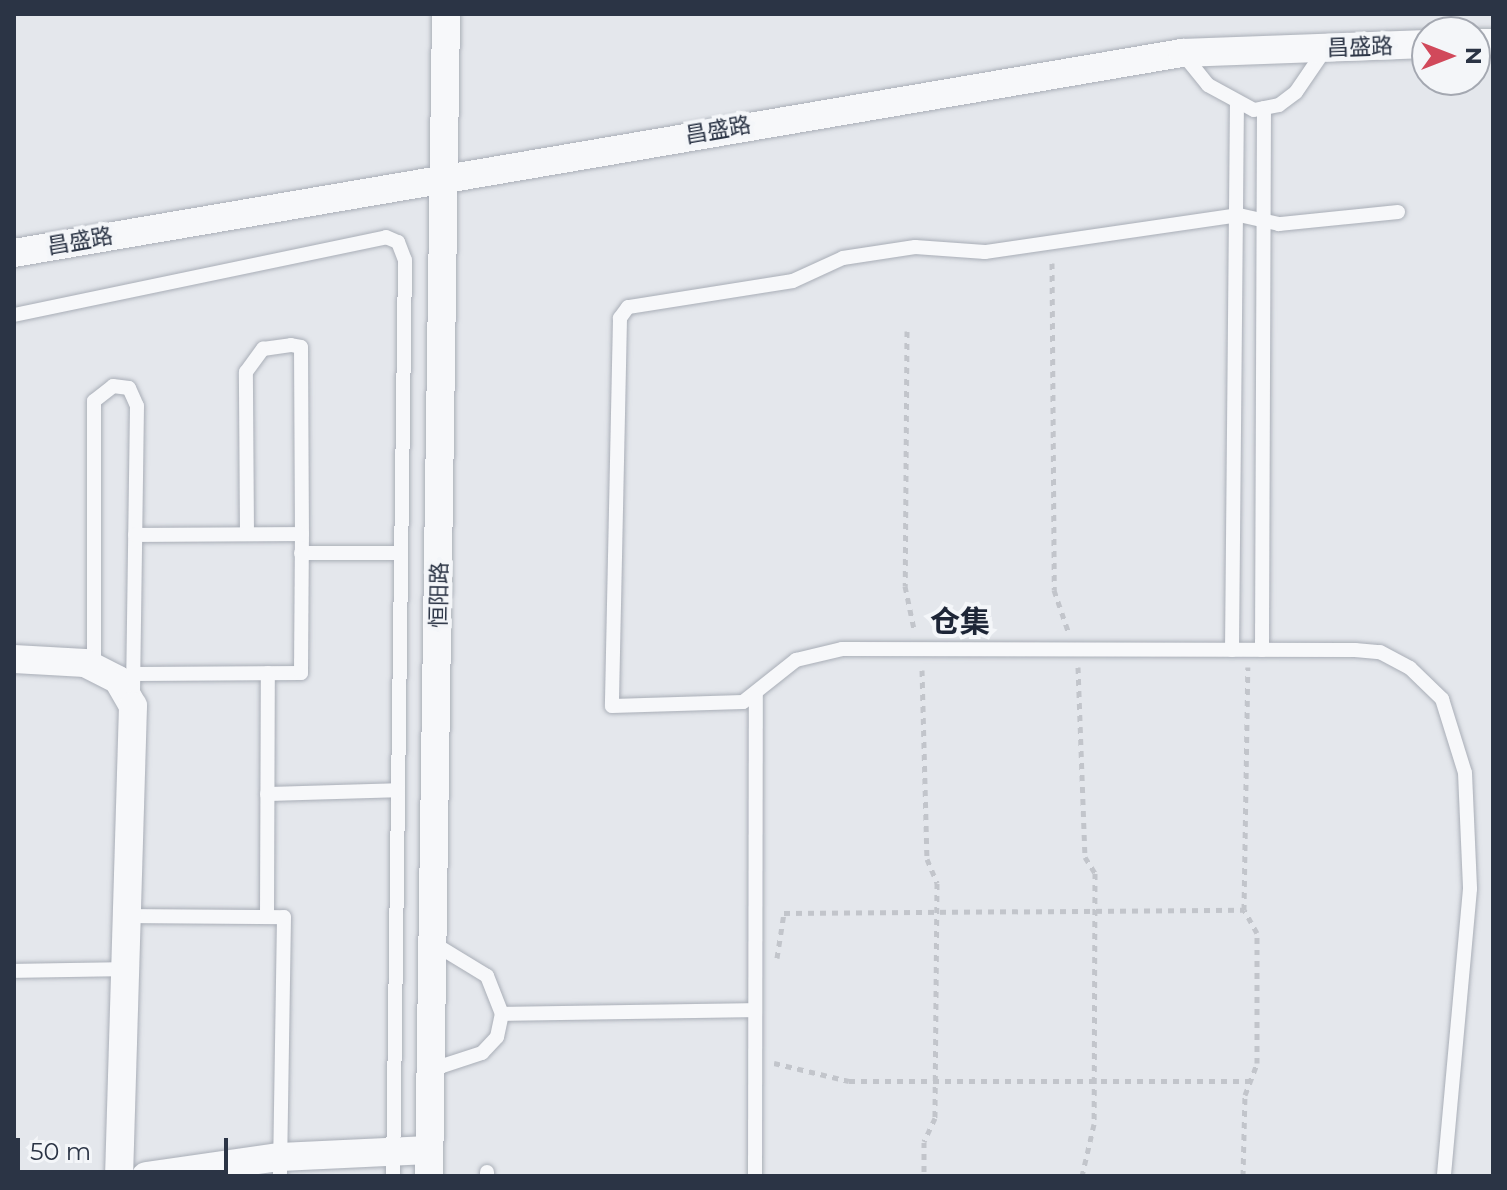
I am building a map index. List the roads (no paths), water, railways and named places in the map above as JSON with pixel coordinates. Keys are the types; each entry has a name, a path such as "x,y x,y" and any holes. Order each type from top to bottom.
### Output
{"street":[{"name":"恒阳路","path":"429,1163 447,176 446,14"},
{"name":"昌盛路","path":"14,253 447,176 1182,53 1411,45"},
{"path":"14,659 53,658 94,668 118,680 133,706 119,1176"},
{"path":"146,1176 280,1166 429,1163"}],"lane":[{"path":"1182,53 1208,85 1237,103 1264,108 1296,92 1326,48"},
{"path":"1232,650 1237,103"},
{"path":"1255,650 1264,108"},
{"path":"1398,212 1264,221 1236,216 1052,242 843,258 793,281 628,307 620,318 612,706 718,706 756,695 818,651 1075,649 1380,652 1426,679 1458,733 1470,889 1444,1176"},
{"path":"14,315 386,237 398,242 405,260 393,1164"},
{"path":"133,674 301,673 301,347 291,345 263,349 246,372 247,534"},
{"path":"94,668 94,401 113,386 129,388 137,406 133,706"},
{"path":"135,535 302,534"},
{"path":"301,553 401,553"},
{"path":"267,916 268,673"},
{"path":"755,1176 756,695"},
{"path":"267,794 398,790"},
{"path":"127,916 284,917 280,1166"},
{"path":"430,1070 482,1053 497,1037 502,1014 487,976 433,943"},
{"path":"14,971 125,969"},
{"path":"502,1014 755,1010"}],"district":[{"name":"仓集","path":"960,622"}]}
